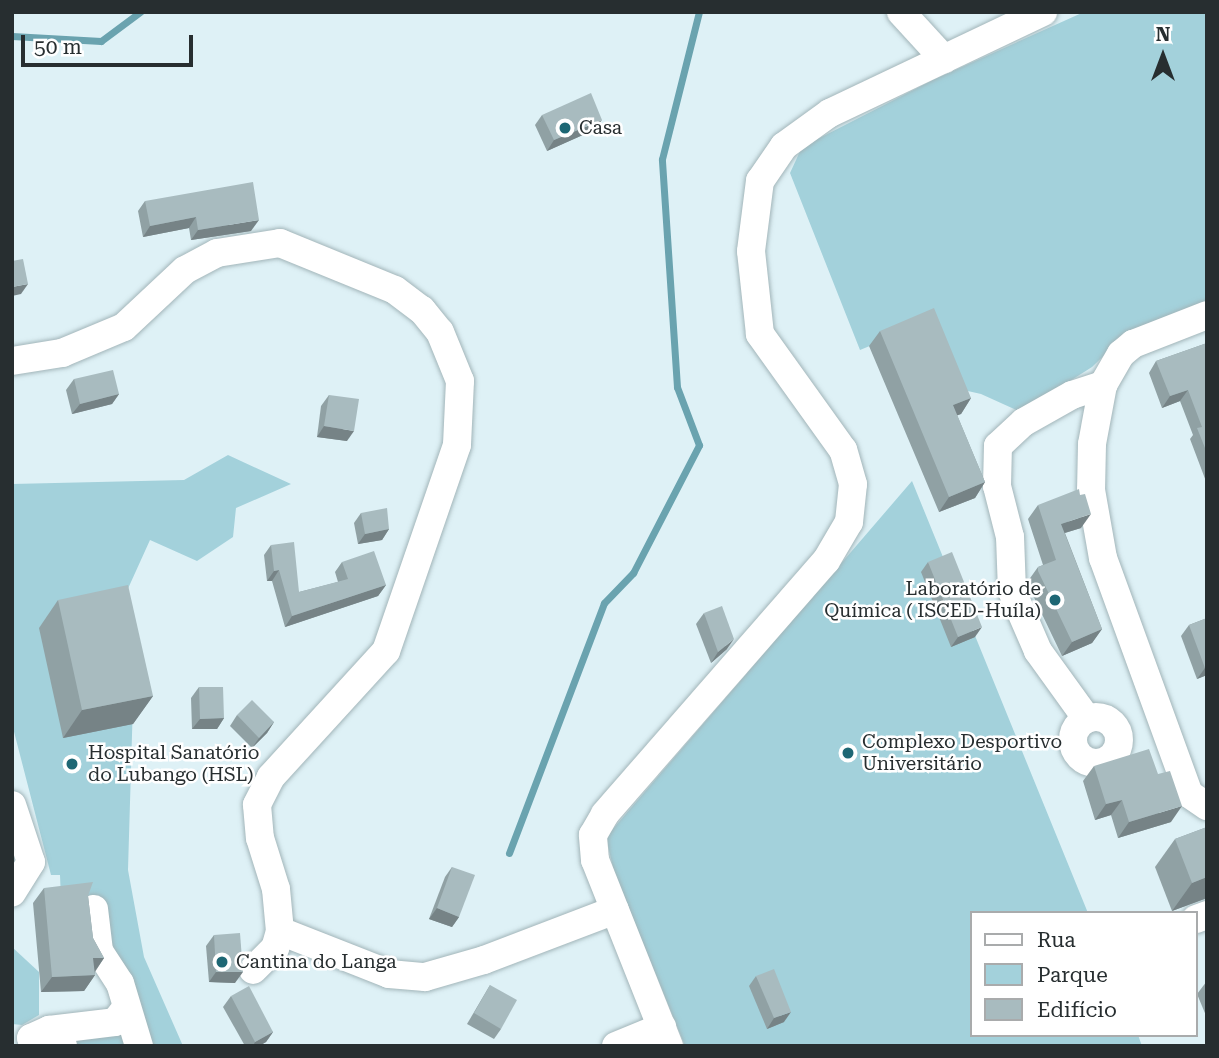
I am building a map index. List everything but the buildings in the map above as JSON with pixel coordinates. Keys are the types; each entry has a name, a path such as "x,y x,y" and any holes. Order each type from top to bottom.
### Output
{"street":[{"path":"616,1046 666,1036 595,860 593,835 605,814 827,561 849,522 853,484 843,450 760,334 751,251 760,181 784,146 830,113 1043,12"},
{"path":"911,17 944,59"},
{"path":"12,361 62,353 124,327 185,270 218,253 280,243 395,290 422,310 440,331 460,381 457,445 401,614 386,651 271,777 257,805 260,838 276,889 280,931 275,948 253,970"},
{"path":"1207,315 1133,344 1121,354 1103,386 1092,444 1091,490 1103,558 1189,794 1207,806"},
{"path":"1087,719 1038,651 1012,591 1010,537 997,486 998,446 1024,422 1072,395 1103,386"},
{"path":"12,805 30,862 12,892"},
{"path":"94,909 99,951 115,972 139,1046"},
{"path":"280,931 389,974 425,977 484,960 615,910"},
{"path":"24,1042 49,1030 115,1022 126,1007"},
{"path":"24,1042 45,1035 63,1046"}],"green space":[{"path":"1084,12 1207,12 1207,300 1119,341 1092,367 1021,412 981,394 950,387 923,324 860,350 790,173 802,147 933,80"},
{"name":"Hospital Sanatório do Lubango (HSL)","path":"228,455 291,484 236,508 233,537 197,561 150,540 126,593 134,668 128,870 144,957 183,1046 144,1046 61,900 60,875 51,875 12,724 12,484 184,480"},
{"name":"Complexo Desportivo Universitário","path":"912,481 1087,911 970,911 970,1037 1139,1037 1142,1046 685,1046 614,872 606,837"},
{"path":"12,947 39,972 39,1015 22,1025 12,1024"},
{"path":"125,1023 133,1046 79,1046 75,1041"}],"waterway":[{"path":"12,36 101,41 140,12"},
{"path":"509,853 604,603 633,573 699,445 677,387 662,159 699,12"}],"place":[{"name":"Casa","path":"565,128"},
{"name":"Laboratório de Química ( ISCED-Huíla)","path":"1055,600"},
{"name":"Complexo Desportivo Universitário","path":"848,753"},
{"name":"Hospital Sanatório do Lubango (HSL)","path":"72,764"},
{"name":"Cantina do Langa","path":"222,962"}]}
